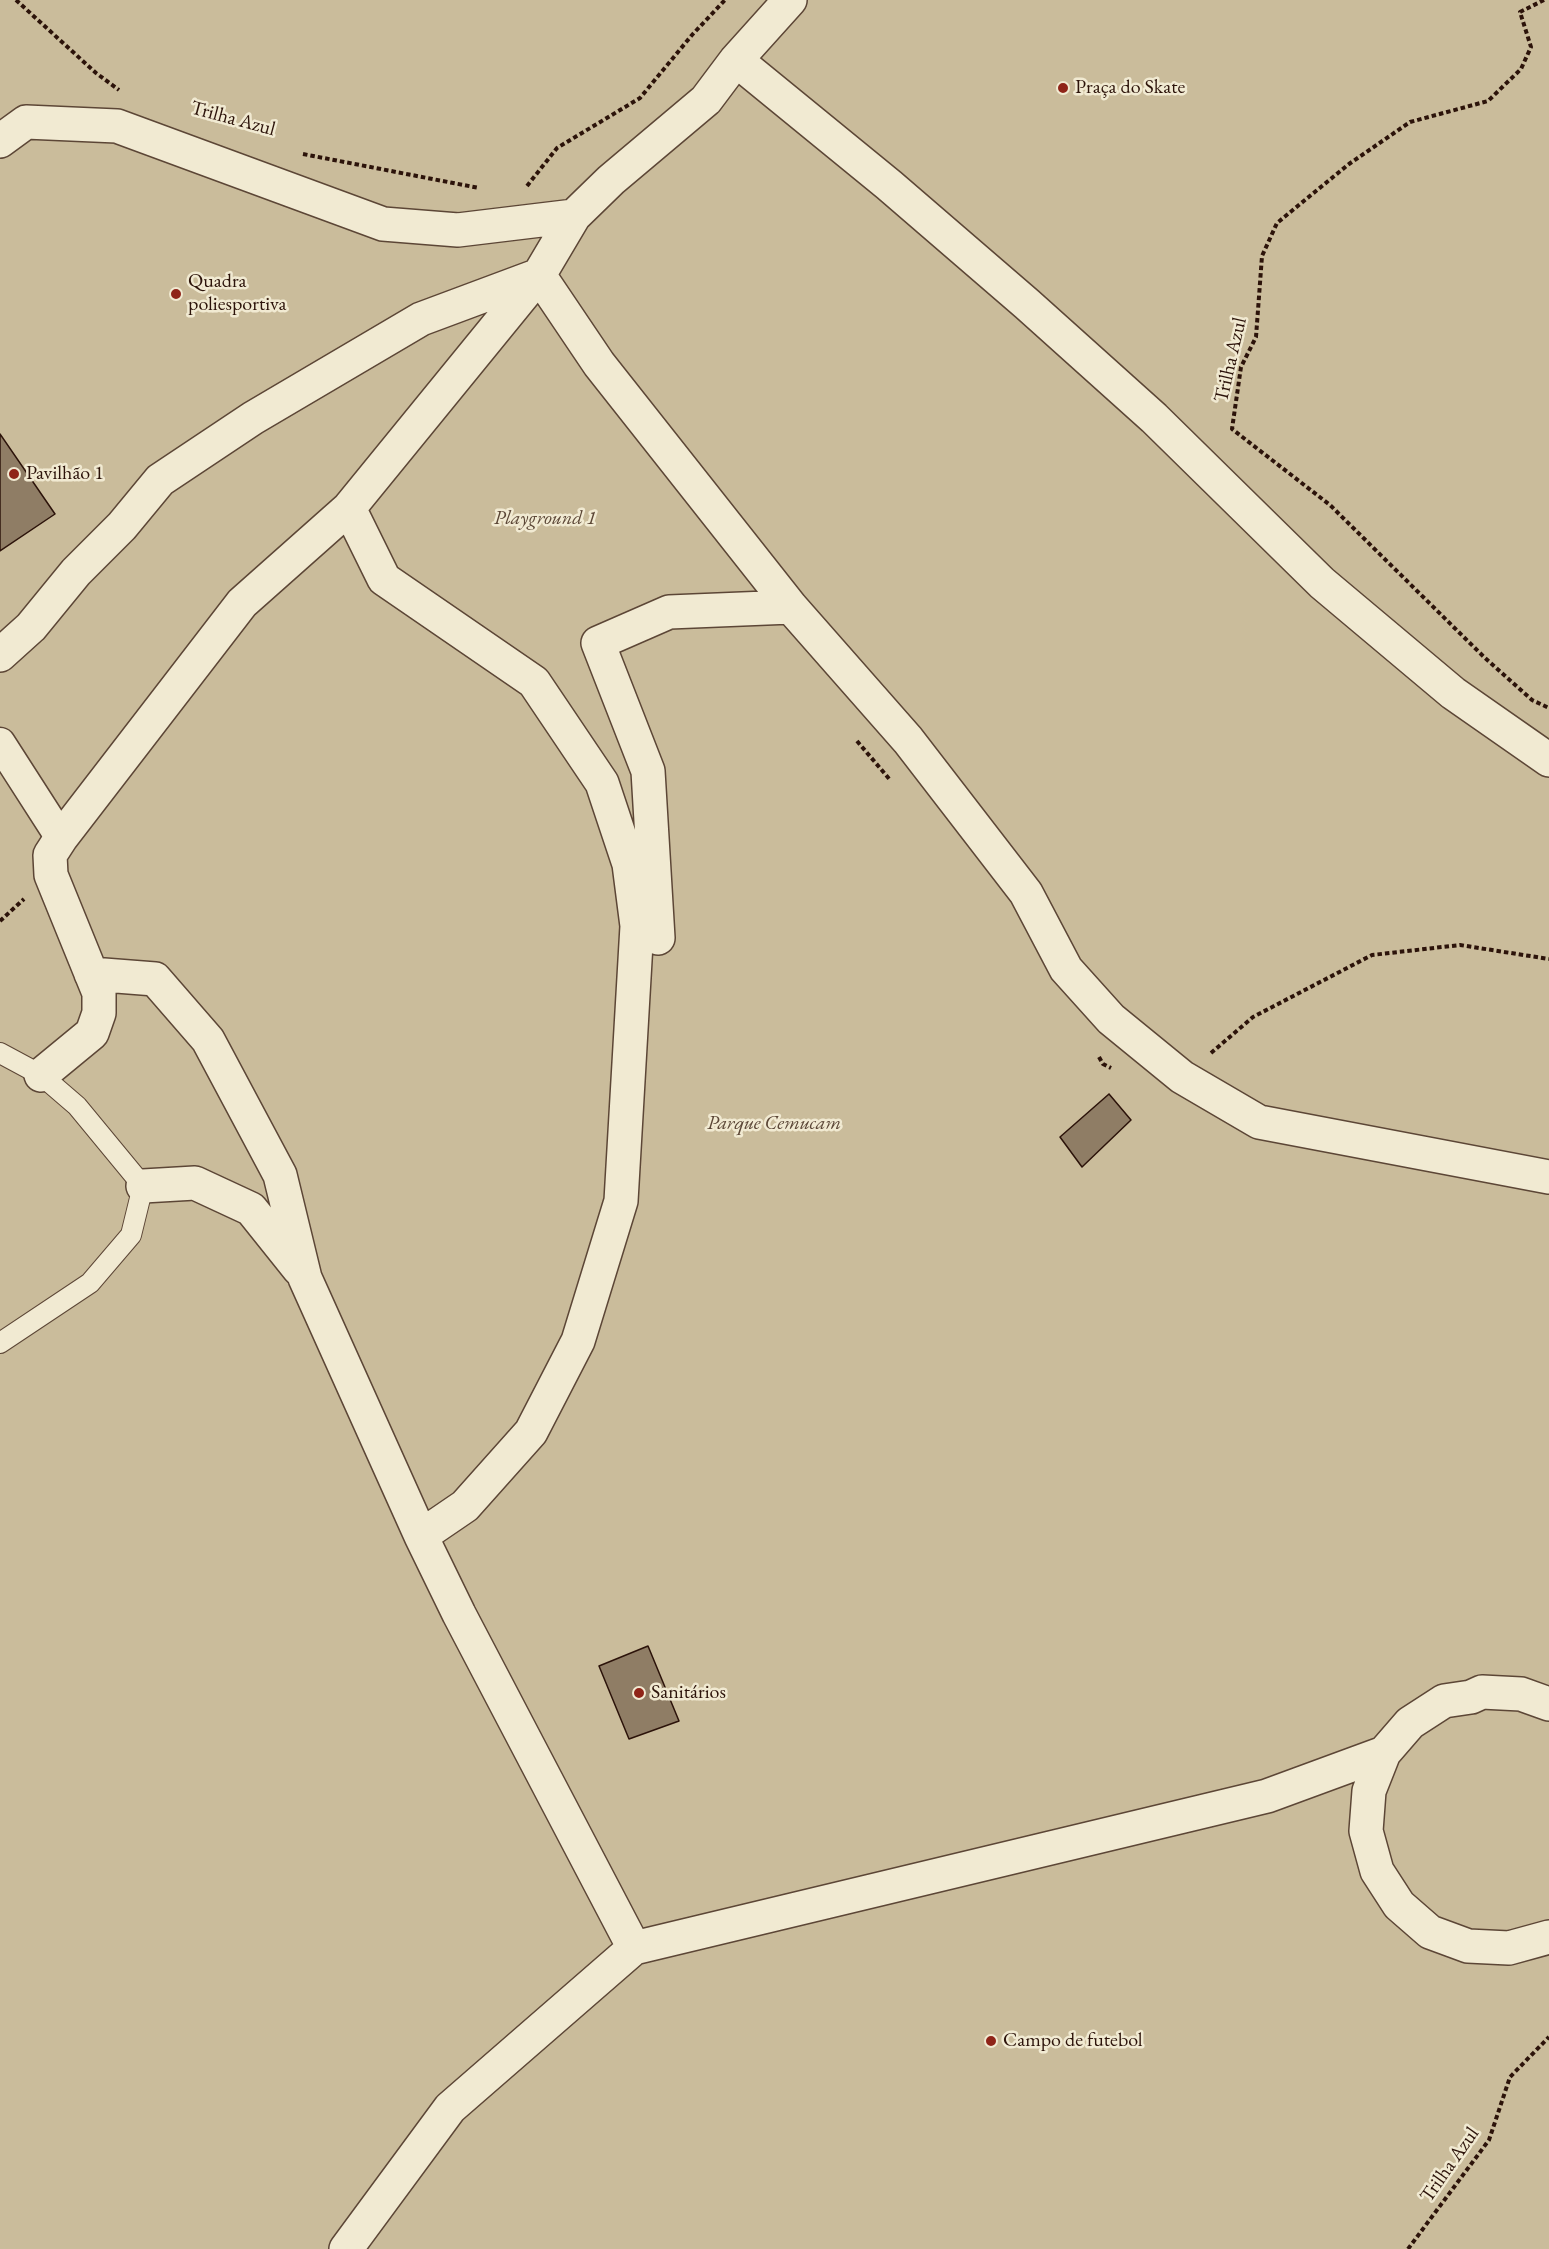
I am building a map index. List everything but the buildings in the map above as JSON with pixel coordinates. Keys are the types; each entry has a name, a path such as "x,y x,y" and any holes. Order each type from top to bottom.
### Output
{"street":[{"path":"41,1075 92,1033 99,1013 99,993 51,875 50,855 61,838 242,603 349,508 539,275 574,216 611,180 706,100 736,60 790,0"},
{"path":"736,60 1027,304 1154,418 1322,583 1452,693 1549,760"},
{"path":"0,141 26,122 117,126 383,224 458,230 574,216"},
{"path":"539,275 599,364 791,607 908,740 1026,893 1065,969 1111,1018 1182,1077 1259,1122 1549,1177"},
{"path":"0,655 31,627 76,572 122,526 160,480 253,418 421,319 539,275"},
{"path":"349,508 384,579 534,682 602,783 629,864 637,926 621,1201 578,1341 531,1432"},
{"path":"421,1536 465,1506 531,1432 597,1346 644,1195 658,926 648,771 598,643 669,612 791,607"},
{"path":"0,743 61,838"},
{"path":"91,974 155,979 208,1040 280,1175 305,1278 421,1536 634,1948"},
{"path":"143,1186 195,1183 251,1209 305,1278"},
{"path":"1549,1704 1521,1694 1482,1692 1471,1697 1444,1701 1410,1723 1384,1753 1369,1791 1366,1831 1377,1871 1399,1905 1430,1932 1468,1946 1509,1948 1549,1937"},
{"path":"346,2249 450,2108 634,1948 1267,1797 1384,1753"}],"lane":[{"path":"0,1053 41,1075 77,1106 143,1186 131,1235 90,1283 0,1343"}],"path":[{"path":"16,0 96,73 123,92"},
{"path":"524,189 557,148 639,98 725,0"},
{"name":"Trilha Azul","path":"1544,0 1520,12 1531,47 1521,69 1488,101 1410,122 1349,164 1277,223 1262,256 1256,338 1241,367 1232,429 1330,505 1485,658 1532,700 1549,708"},
{"path":"299,153 479,188"},
{"path":"1182,1077 1253,1017 1372,955 1460,945 1549,959"},
{"name":"Trilha Azul","path":"1408,2249 1489,2140 1510,2077 1549,2037"}],"green space":[{"name":"Parque Cemucam","path":"0,0 1549,0 1549,2249 0,2249"}],"place":[{"name":"Praça do Skate","path":"1063,88"},
{"name":"Quadra poliesportiva","path":"176,294"},
{"name":"Pavilhão 1","path":"14,474"},
{"name":"Sanitários","path":"639,1693"},
{"name":"Campo de futebol","path":"991,2041"}],"park label":[{"name":"Playground 1","path":"545,519"}]}
